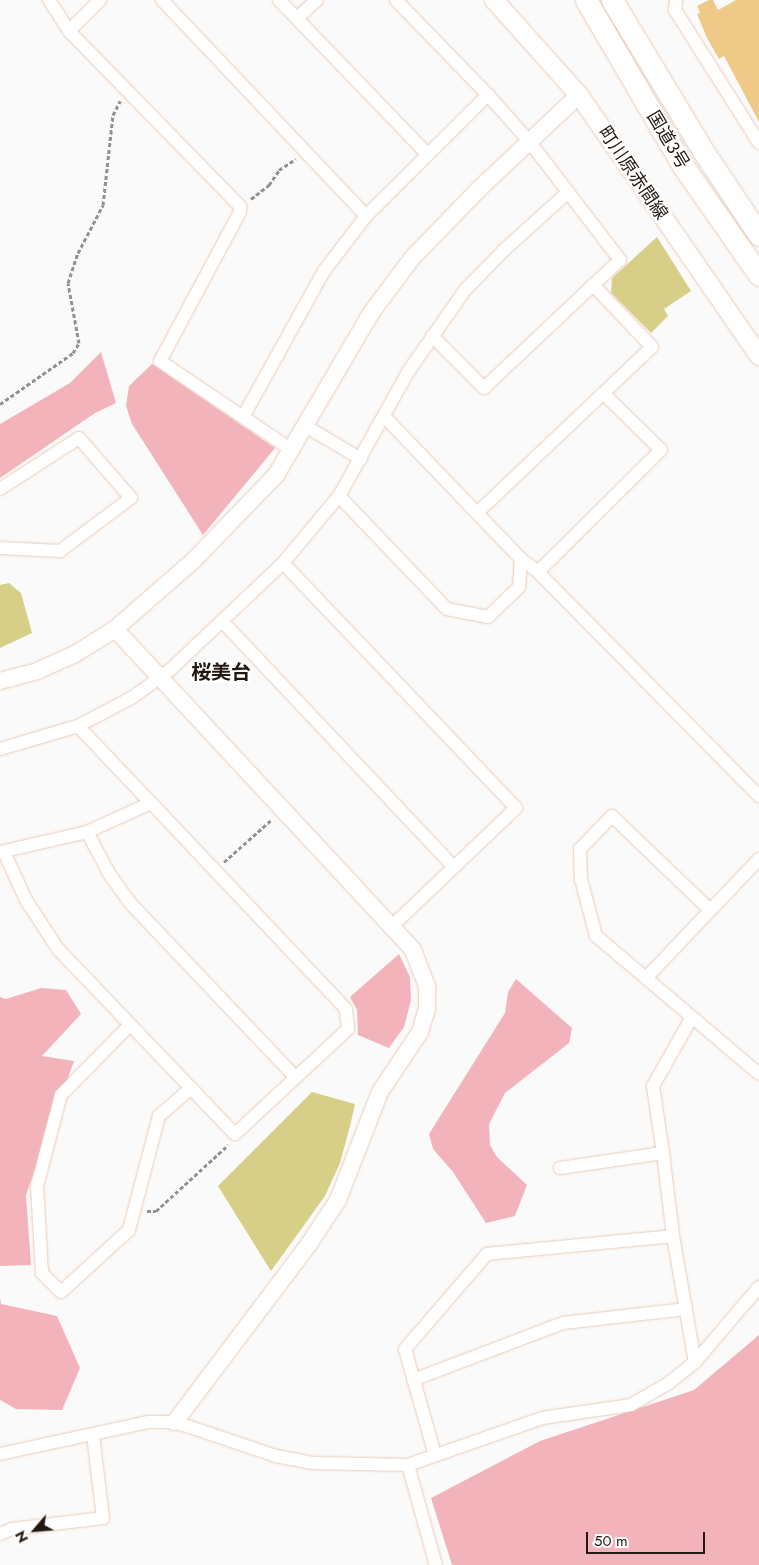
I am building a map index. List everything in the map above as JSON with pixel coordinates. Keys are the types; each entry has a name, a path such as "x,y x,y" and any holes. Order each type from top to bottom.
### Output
{"highway":[{"name":"国道3号","path":"586,0 682,166 759,275"},
{"name":"国道3号","path":"612,0 705,154 759,235"}],"main road":[{"name":"町川原赤間線","path":"494,0 579,95 759,356"}],"street":[{"path":"49,0 69,31 240,206 240,212 160,361 292,450"},
{"path":"69,31 100,0"},
{"path":"162,0 366,216"},
{"path":"279,0 426,153"},
{"path":"297,18 317,0"},
{"path":"396,0 488,95 529,141 620,260 484,388 432,336"},
{"path":"676,0 675,10 759,143"},
{"path":"243,417 324,271 366,216 426,153 488,95"},
{"path":"0,681 37,671 75,654 115,629 193,561 276,475 307,427 340,366 390,286 443,224 579,95"},
{"path":"0,749 78,726 133,697 159,678 284,563 339,496 385,417 408,372 465,290 504,250 567,193"},
{"path":"477,513 652,347 593,285"},
{"path":"538,572 661,450 603,393"},
{"path":"385,417 521,559 538,572 759,796"},
{"path":"307,427 361,459"},
{"path":"0,489 79,438 131,498 60,551 0,548"},
{"path":"339,496 446,609 488,617 519,587 521,559"},
{"path":"284,563 516,808 392,926"},
{"path":"222,621 454,867"},
{"path":"115,629 392,926 413,950 425,977 427,1009 420,1032 380,1092 350,1174 338,1200 309,1244 175,1422"},
{"path":"78,726 151,803 213,870 346,1009 348,1029 235,1134 58,949 26,900 2,852 87,832 151,803"},
{"path":"710,910 612,816 580,849 581,879 596,936 759,1074"},
{"path":"87,832 110,875 132,906 296,1078"},
{"path":"646,978 759,859"},
{"path":"692,1017 654,1086 673,1236 695,1362"},
{"path":"130,1025 61,1095 37,1186 42,1273 61,1292 129,1230 159,1116 191,1088"},
{"path":"560,1168 663,1154"},
{"path":"435,1456 405,1349 487,1254 673,1236"},
{"path":"0,1454 148,1422 175,1422 276,1456 313,1463 408,1465 542,1418 631,1405 669,1383 695,1362 759,1287"},
{"path":"413,1380 563,1323 686,1309"},
{"path":"0,1534 12,1529 103,1518 93,1435"},
{"path":"408,1465 436,1565"}],"path":[{"path":"0,404 73,353 79,343 68,283 78,253 103,205 113,115 126,89"},
{"path":"240,206 269,186 279,170 306,153"},
{"path":"213,870 283,810"},
{"path":"134,1211 156,1211 235,1139 235,1134"}],"shaded area":[{"path":"657,237 691,291 664,309 668,316 651,333 611,293 612,278"},
{"path":"101,352 116,403 95,413 0,478 0,424 70,383"},
{"path":"152,364 275,448 203,535 132,424 126,406 129,386"},
{"path":"9,583 21,593 32,633 0,648 0,585"},
{"path":"399,954 410,977 411,1000 404,1027 389,1048 358,1035 357,1010 350,997"},
{"path":"516,979 572,1028 569,1043 505,1093 489,1124 490,1145 497,1157 527,1185 515,1216 486,1223 453,1172 433,1149 429,1134 505,1013 508,992"},
{"path":"41,988 66,990 81,1014 42,1056 74,1061 26,1195 31,1265 0,1266 0,997 6,999"},
{"path":"312,1092 355,1104 350,1126 340,1163 325,1196 271,1271 218,1186"},
{"path":"0,1297 1,1304 57,1316 80,1368 62,1410 16,1409 0,1400"},
{"path":"759,1335 759,1565 452,1565 431,1498 540,1441 694,1390"}],"building":[{"path":"713,0 718,10 736,0 759,0 759,122 724,56 719,59 707,38 697,14 700,13 697,6"}],"district":[{"name":"桜美台","path":"221,672"}]}
